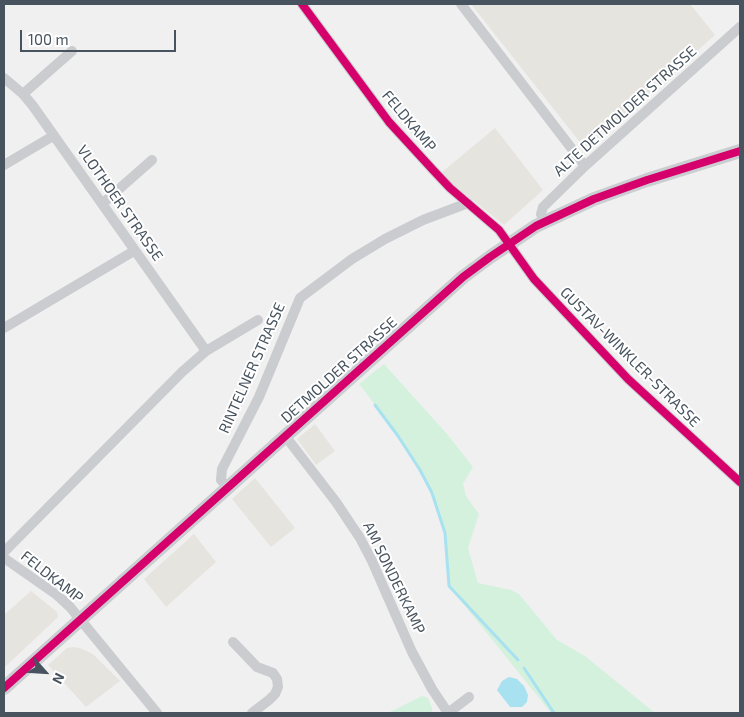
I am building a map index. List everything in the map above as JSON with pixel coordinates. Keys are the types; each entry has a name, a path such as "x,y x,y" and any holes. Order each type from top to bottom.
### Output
{"street":[{"name":"FELDKAMP","path":"302,4 389,122 450,188 494,225 509,243"},
{"path":"461,4 585,166"},
{"name":"ALTE DETMOLDER STRASSE","path":"544,222 541,214 543,206 740,27"},
{"path":"23,94 72,51"},
{"name":"VLOTHOER STRASSE","path":"4,78 23,94 33,106 206,351"},
{"path":"4,165 53,136"},
{"name":"DETMOLDER STRASSE","path":"4,688 463,278 509,243 544,222 621,188 740,151"},
{"path":"102,204 152,160"},
{"name":"RINTELNER STRASSE","path":"228,488 221,480 222,469 253,410 300,298 352,259 384,239 423,220 468,203"},
{"name":"GUSTAV-WINKLER-STRASSE","path":"509,243 534,279 615,365 740,482"},
{"path":"4,328 134,250"},
{"name":"RINTELNER STRASSE","path":"4,552 182,372 206,351 258,320"},
{"name":"AM SONDERKAMP","path":"286,437 355,530 372,561 412,652 432,689 448,713 469,697"},
{"name":"FELDKAMP","path":"4,558 57,596 81,619 157,713"},
{"path":"233,642 257,667 273,673 277,680 278,687 275,694 252,713"}],"shaded area":[{"path":"471,4 690,4 715,35 586,150"},
{"path":"495,128 543,190 504,225 450,182 442,172"},
{"path":"315,424 335,451 316,465 297,439"},
{"path":"255,478 295,528 271,547 232,499"},
{"path":"194,534 216,562 166,607 144,579"},
{"path":"31,591 57,612 58,617 4,668 4,615"},
{"path":"73,647 93,654 120,681 86,707 48,665 67,648"}],"green space":[{"path":"384,364 448,435 473,467 463,484 466,496 479,514 468,548 478,583 511,590 519,594 557,640 585,656 655,713 551,713 449,586 445,532 432,493 420,469 399,436 359,384"},
{"path":"422,696 428,698 432,713 388,713"}],"water":[{"path":"509,677 517,679 524,686 528,695 527,702 522,707 510,707 497,690 502,681"}],"waterway":[{"path":"375,405 398,436 432,493 445,533 449,586 518,660"},
{"path":"524,668 554,713"}],"cycle path":[{"path":"302,4 389,122 450,188 499,230 534,279 628,379 740,482"},
{"path":"4,688 463,277 490,257 536,226 594,199 740,151"}]}
